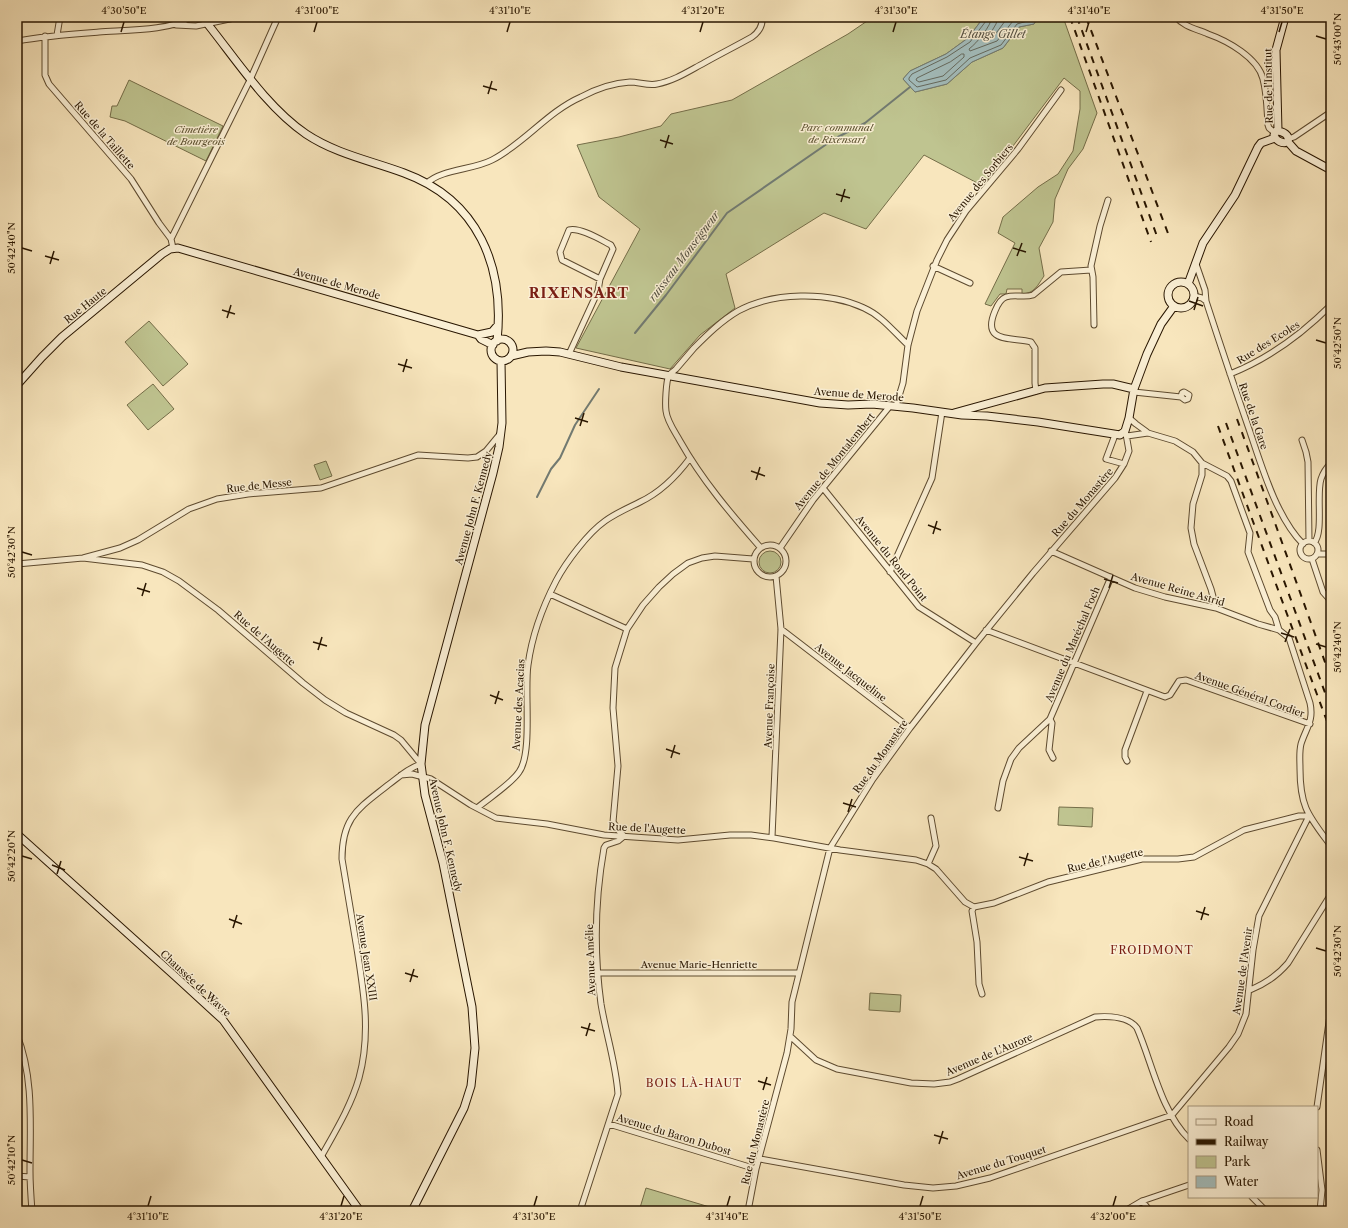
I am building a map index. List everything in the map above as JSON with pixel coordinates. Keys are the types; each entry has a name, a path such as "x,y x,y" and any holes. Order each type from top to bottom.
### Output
{"street":[{"path":"57,35 60,17"},
{"path":"175,25 192,17"},
{"path":"202,17 277,110 292,124 320,142 344,153 405,173 428,183 446,195 462,210 486,246 496,279 499,323 495,343 491,350 493,357 501,361 505,361 511,356 513,352 510,343 502,339 495,343"},
{"path":"17,41 45,36 175,25 196,26 239,17"},
{"path":"173,248 171,239 251,78 278,17"},
{"path":"428,183 436,176 469,168 492,160 511,148 560,109 591,92 618,84 631,82 655,85 677,78 752,37 761,28 763,22 762,17"},
{"path":"1176,17 1183,24 1227,42 1247,56 1258,67 1263,78 1268,125 1269,128 1276,134"},
{"name":"Rue de l'Institut","path":"1276,134 1276,50 1285,17"},
{"name":"Rue de la Taillette","path":"45,36 45,75 49,84 131,180 171,239"},
{"name":"Avenue des Sorbiers","path":"893,406 904,383 908,345 917,311 934,266 947,240 966,211 1018,149 1061,90"},
{"path":"1288,140 1294,138 1331,112"},
{"path":"1188,284 1206,237 1235,195 1258,147 1264,142 1276,134 1284,132 1296,151 1331,170"},
{"path":"1094,326 1093,277 1091,270 1095,245 1108,200"},
{"path":"569,354 598,292 600,279 613,249 612,245 580,230 569,230 560,252 562,260 600,279"},
{"name":"Avenue de Merode","path":"173,248 186,249 478,335 481,339 495,343"},
{"name":"Rue Haute","path":"17,385 62,336 162,254 173,248"},
{"name":"Rue de la Gare","path":"1196,264 1205,290 1206,301 1263,469 1276,503 1294,536 1303,544"},
{"path":"934,266 970,283"},
{"path":"1036,391 1035,348 1031,342 1006,339 994,332 990,324 994,312 1002,299 1006,297 1029,297 1061,272 1091,270"},
{"path":"1177,282 1188,284 1192,289 1194,296 1186,307 1174,306 1170,302 1169,298 1170,289 1177,282"},
{"path":"760,547 718,499 690,458 666,414 665,402 669,376 706,336 725,320 746,307 780,298 815,296 836,299 865,308 888,324 908,345"},
{"path":"1194,296 1202,298 1206,301"},
{"name":"Rue des Ecoles","path":"1230,374 1248,366 1287,343 1304,331 1331,305"},
{"path":"1115,434 1106,459 1124,464 1129,451 1126,433 1134,391 1153,339 1174,306"},
{"path":"478,335 492,332 499,323"},
{"name":"Avenue de Merode","path":"511,356 528,352 546,351 569,354 621,367 669,376 834,404 872,404 893,406 962,415 988,416 1120,435 1126,433"},
{"name":"Avenue John F. Kennedy","path":"412,1211 464,1108 471,1086 475,1048 472,1007 443,863 427,806 421,764 425,725 494,473 501,434 501,361"},
{"path":"952,413 1036,391 1062,386 1104,384 1134,391 1181,397"},
{"path":"987,404 985,414 988,416"},
{"name":"Avenue de Montalembert","path":"780,548 812,500 893,406"},
{"path":"890,572 932,478 942,412"},
{"path":"1129,418 1148,433"},
{"path":"1126,433 1148,433 1175,441 1193,452 1202,463 1227,476 1231,481 1250,533 1248,552 1279,630 1287,636 1293,649 1310,703 1312,713 1310,724 1301,745 1300,791 1309,816 1331,846"},
{"name":"Rue de Messe","path":"17,564 83,558 129,544 189,509 210,501 248,494 321,488 418,455 477,457 486,451 501,434"},
{"path":"1302,440 1308,462 1309,541"},
{"name":"Avenue des Acacias","path":"477,808 519,773 524,762 526,748 526,684 528,664 540,616 556,580 588,536 612,516 640,502 665,486 681,470 690,458"},
{"path":"1202,463 1202,476 1193,504 1191,528 1194,544 1211,589 1216,608"},
{"path":"1314,543 1317,540 1319,528 1319,492 1321,479 1331,463"},
{"name":"Rue du Monastère","path":"748,1211 756,1169 760,1159 787,1053 790,1036 792,1002 830,848 873,778 910,728 986,630 1051,551 1115,478 1124,464"},
{"name":"Avenue du Rond Point","path":"823,488 919,607 976,643"},
{"path":"1318,554 1318,548 1314,543 1309,541 1303,544 1300,551 1302,555 1308,559 1312,559 1318,554 1331,554"},
{"path":"769,545 780,548 785,554 786,560 786,565 782,571 776,576 766,576 760,574 756,570 753,559 760,547 769,545"},
{"name":"Avenue Reine Astrid","path":"1051,551 1143,590 1165,597 1216,608 1258,624 1279,630"},
{"path":"624,836 613,822 618,766 613,708 615,668 627,629 643,605 659,587 688,563 702,558 715,556 753,559"},
{"name":"Rue de l'Augette","path":"83,558 142,565 163,572 179,581 229,619 311,689 346,713 394,735 401,740 421,764"},
{"path":"1312,559 1323,592 1331,601"},
{"name":"Avenue Françoise","path":"772,837 781,630 776,576"},
{"name":"Avenue du Maréchal Foch","path":"998,808 1003,781 1011,759 1024,743 1050,719 1110,577"},
{"path":"550,594 627,629"},
{"name":"Avenue Jacqueline","path":"781,630 910,728"},
{"name":"Avenue Général Cordier","path":"986,630 1074,664 1167,697 1178,681 1186,680 1310,724"},
{"path":"1128,761 1124,755 1125,750 1147,691"},
{"name":"Avenue du Maréchal Foch","path":"1050,719 1052,723 1049,750 1053,758"},
{"name":"Avenue Jean XXIII","path":"321,1157 343,1119 354,1092 363,1060 366,1037 366,1002 342,859 342,843 345,831 354,814 364,805 401,775 421,764"},
{"path":"401,775 412,774 422,777"},
{"name":"Rue de l'Augette","path":"422,777 431,779 471,805 496,818 547,824 604,835 678,840 751,834 830,848 916,860 928,864 943,875 965,902 974,907 994,903 1048,882 1142,859 1185,859 1194,857 1244,830 1298,816 1309,816"},
{"name":"Avenue de l'Avenir","path":"1172,1115 1235,1040 1244,1020 1250,990 1254,945 1259,916 1309,816"},
{"path":"928,864 936,846 930,818"},
{"name":"Chaussée de Wavre","path":"17,834 223,1020 360,1211"},
{"name":"Avenue Amélie","path":"609,1124 618,1094 616,1076 601,1003 598,973 597,947 599,884 604,848 606,845 618,841 624,836"},
{"path":"1250,990 1272,978 1288,963 1331,894"},
{"path":"974,907 972,913 979,984 982,994"},
{"name":"Avenue Marie-Henriette","path":"598,973 799,974"},
{"path":"1317,1106 1331,1008"},
{"name":"Avenue de L'Aurore","path":"790,1036 816,1060 829,1067 897,1081 934,1084 950,1082 958,1079 1095,1017 1112,1017 1121,1019 1137,1028 1162,1096 1172,1115"},
{"path":"17,1035 21,1045 28,1082 31,1113 30,1177 32,1211"},
{"path":"1172,1115 1181,1130 1188,1138"},
{"name":"Avenue du Touquet","path":"760,1159 904,1185 932,1188 956,1186 990,1178 1172,1115"},
{"path":"580,1211 609,1124"},
{"name":"Avenue du Baron Dubost","path":"609,1124 756,1169"},
{"path":"1318,1158 1322,1190 1320,1211"},
{"path":"17,1176 30,1177"},
{"path":"1125,1211 1142,1201 1188,1185"},
{"path":"1253,1198 1266,1211"},
{"path":"1142,1201 1150,1211"}],"green space":[{"name":"Parc communal de Rixensart","path":"873,17 984,17 968,38 946,54 910,71 903,79 915,92 947,84 972,62 1003,48 1019,27 1034,24 1038,17 1063,17 1097,113 1083,149 1068,169 1055,199 1053,222 1039,248 1044,276 1033,291 1022,294 1022,289 1007,289 1006,294 1000,294 991,306 985,304 1015,243 998,233 1003,217 1038,187 1058,174 1073,151 1080,109 1080,91 1064,78 983,186 924,155 866,229 824,213 726,274 735,308 700,335 670,369 576,348 640,229 599,197 577,145 619,137 661,126 671,114 732,100 848,34"},
{"name":"Cimetière de Bourgeois","path":"129,80 223,126 206,161 125,121 110,117 112,106 117,106"},
{"path":"149,321 188,364 163,386 125,342"},
{"path":"153,384 174,409 148,430 127,405"},
{"path":"326,461 332,476 320,480 314,465"},
{"path":"766,551 774,551 781,558 781,566 774,573 766,573 759,566 759,558"},
{"path":"1059,807 1093,808 1092,827 1058,825"},
{"path":"870,993 901,995 900,1012 869,1010"},
{"path":"646,1188 723,1211 639,1211"}],"water":[{"name":"Étangs Gillet","path":"984,17 1038,17 1034,24 1019,27 1003,48 972,62 947,84 915,92 903,79 910,71 946,54 968,38"}],"waterway":[{"name":"ruisseau Monseigneur","path":"635,333 666,295 727,213 834,139 865,123 910,87"},
{"name":"ruisseau Monseigneur","path":"537,497 551,469 560,458 575,425 599,389"}],"railway":[{"path":"1070,17 1151,242"},
{"path":"1077,17 1158,239"},
{"path":"1086,17 1169,236"},
{"path":"1237,419 1331,679"},
{"path":"1226,423 1331,709"},
{"path":"1218,426 1331,732"}],"district":[{"name":"RIXENSART","path":"579,293"},
{"name":"FROIDMONT","path":"1152,950"},
{"name":"BOIS LÀ-HAUT","path":"694,1083"}]}
